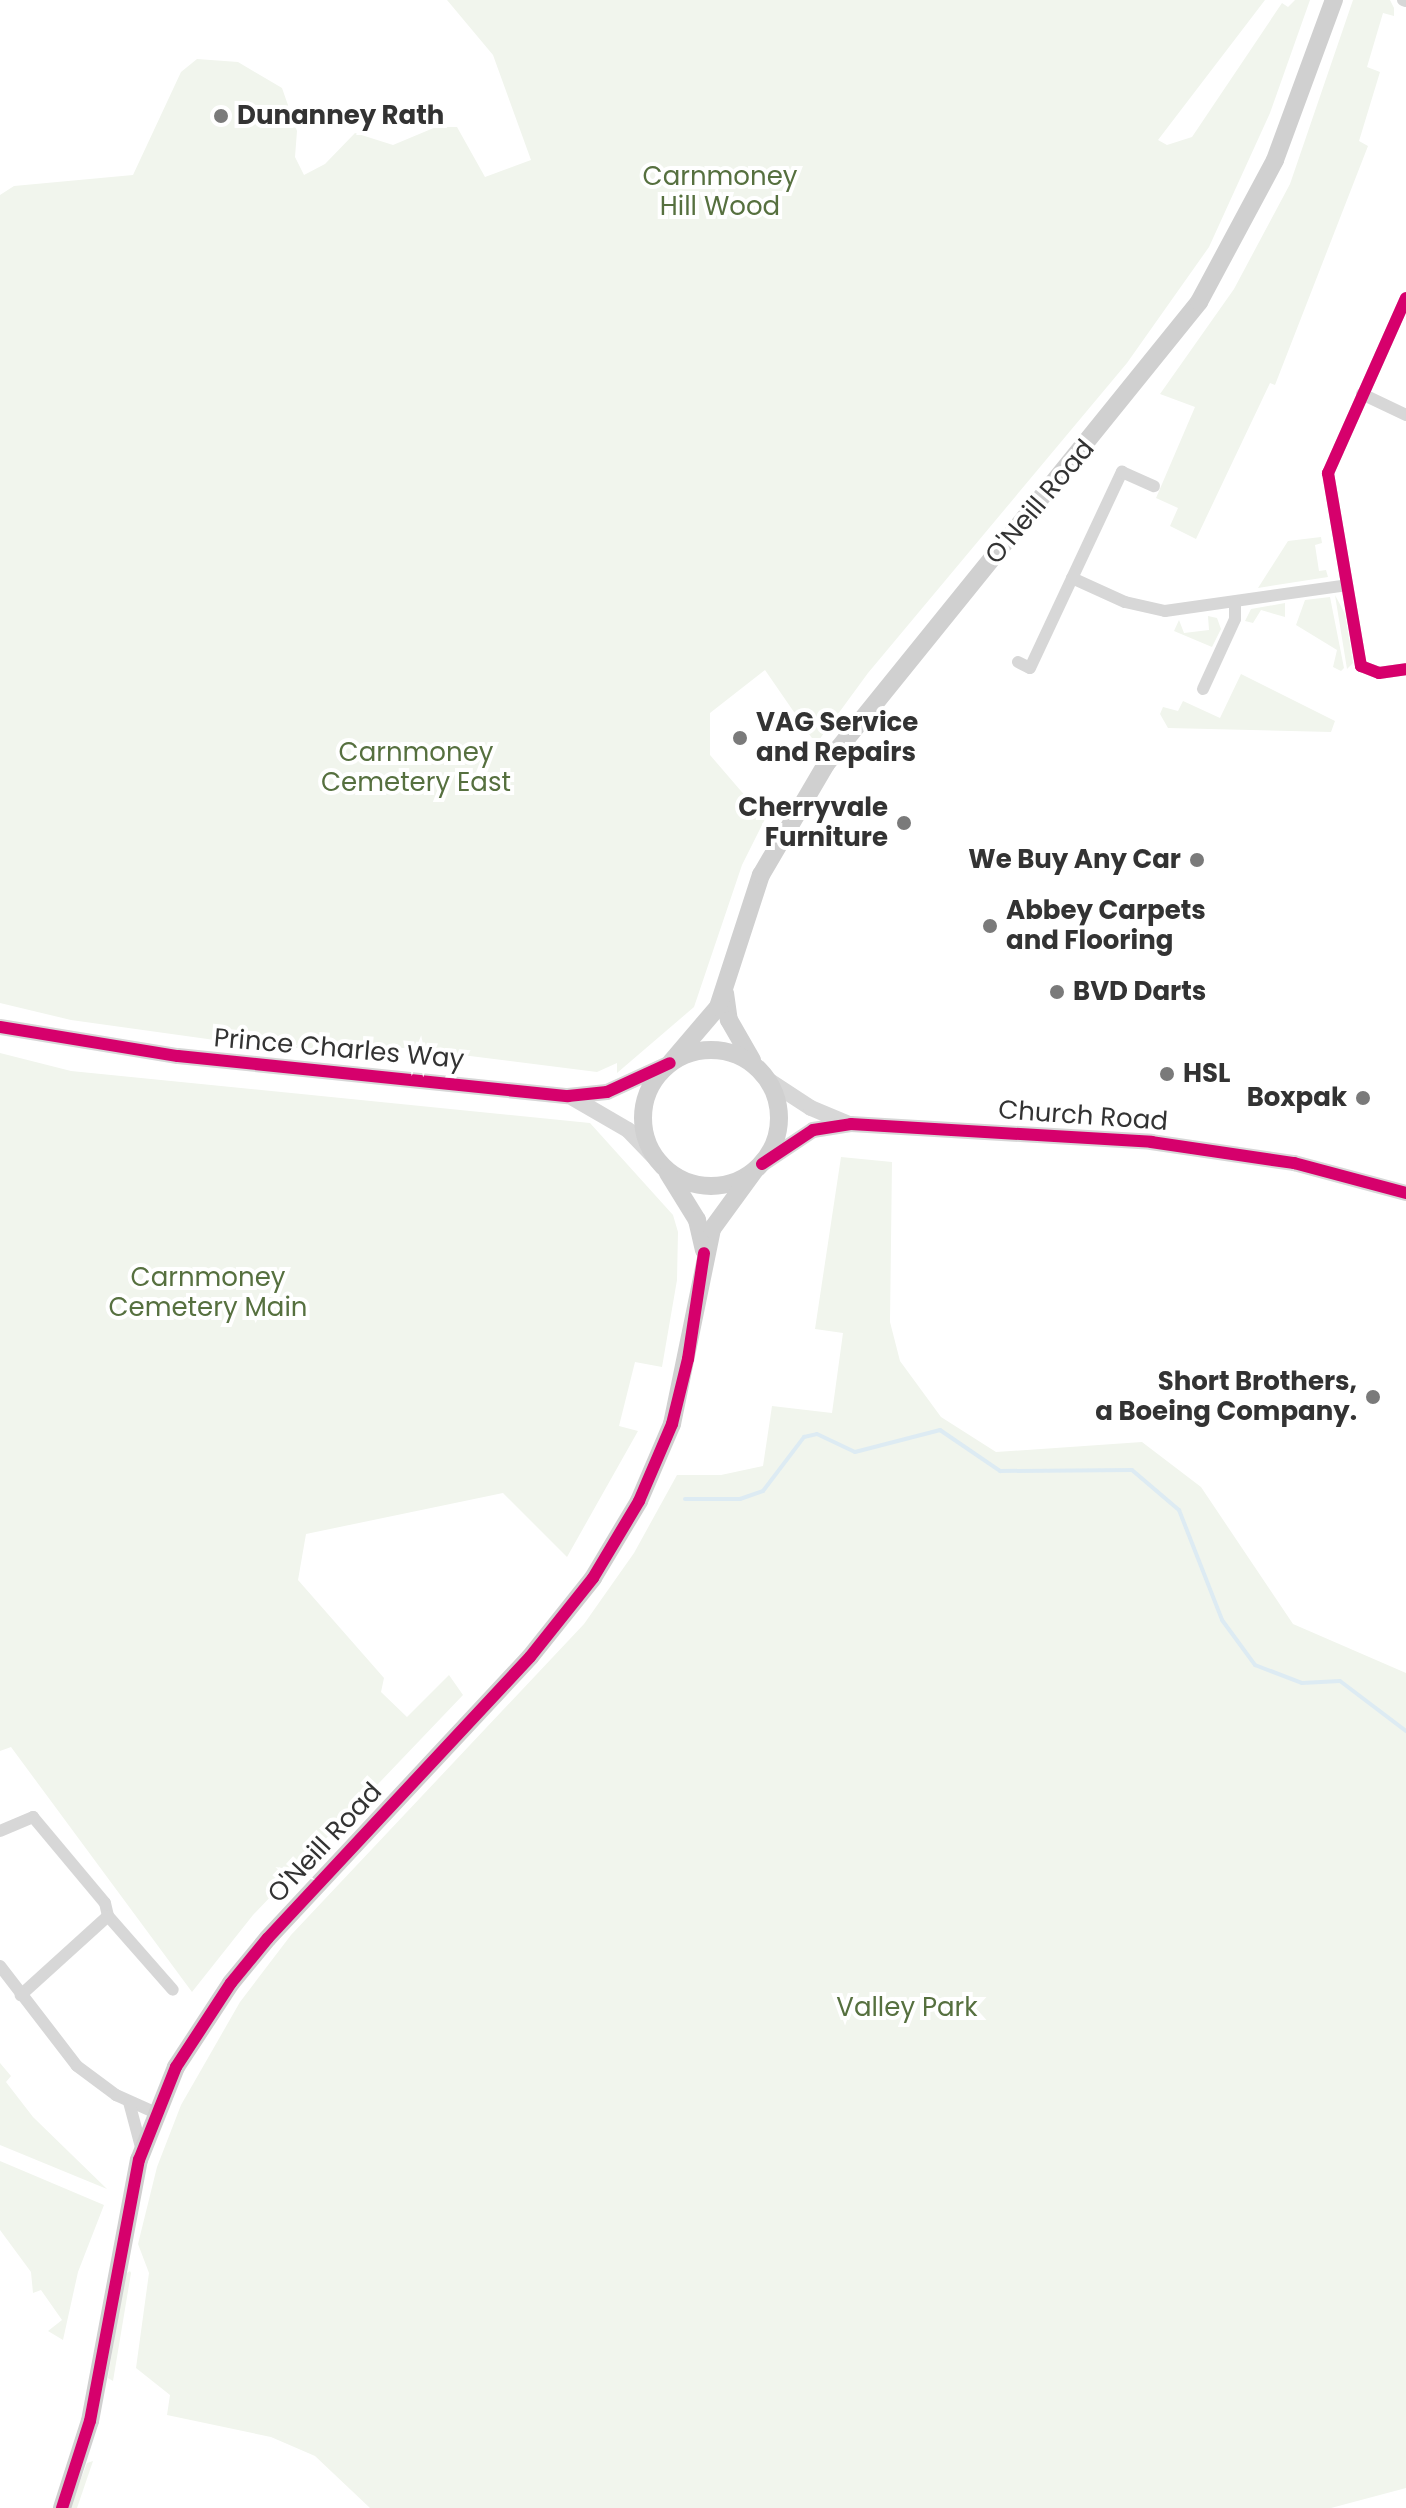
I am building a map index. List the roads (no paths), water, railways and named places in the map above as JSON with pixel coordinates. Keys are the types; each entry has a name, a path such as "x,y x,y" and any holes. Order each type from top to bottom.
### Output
{"main road":[{"name":"O'Neill Road","path":"671,1063 691,1044 725,990 761,875 826,764 1138,384 1223,262 1275,160 1334,0"},
{"path":"725,990 737,1039 763,1073 780,1123 758,1167 714,1186 685,1181 660,1163 645,1134 644,1102 671,1063 715,1049 763,1073"},
{"name":"O'Neill Road","path":"660,1163 697,1220 704,1253"},
{"name":"O'Neill Road","path":"62,2508 90,2421 127,2206 156,2113 187,2049 231,1983 312,1888 530,1657 617,1540 672,1424 688,1359 704,1253 712,1229 758,1167"}],"street":[{"path":"1406,298 1328,473 1361,666 1379,673 1406,669"},
{"path":"1362,394 1406,415"},
{"path":"1018,662 1030,668 1122,472 1154,486"},
{"path":"1072,578 1146,609 1235,603 1347,585"},
{"path":"1203,689 1235,619 1235,603"},
{"name":"Prince Charles Way","path":"0,1027 178,1056 568,1096 607,1092 671,1063"},
{"name":"Church Road","path":"763,1073 811,1108 851,1124"},
{"name":"Prince Charles Way","path":"568,1096 618,1123 660,1163"},
{"name":"Church Road","path":"758,1167 813,1130 851,1124 1151,1142 1294,1163 1406,1193"},
{"path":"0,1831 33,1817 105,1903 108,1916 173,1990"},
{"path":"21,1995 108,1916"},
{"path":"0,1966 77,2066 129,2102 156,2113"},
{"path":"129,2102 142,2151"}],"waterway":[{"path":"685,1499 740,1499 763,1491 804,1437 817,1434 855,1452 940,1430 1000,1471 1132,1470 1179,1510 1222,1620 1255,1665 1302,1683 1340,1681 1406,1731"}],"place":[{"name":"Dunanney Rath","path":"221,116"},
{"name":"VAG Service and Repairs","path":"740,738"},
{"name":"Cherryvale Furniture","path":"904,823"},
{"name":"We Buy Any Car","path":"1197,860"},
{"name":"Abbey Carpets and Flooring","path":"990,926"},
{"name":"BVD Darts","path":"1057,992"},
{"name":"HSL","path":"1167,1074"},
{"name":"Boxpak","path":"1363,1098"},
{"name":"Short Brothers, a Boeing Company.","path":"1373,1397"}],"park label":[{"name":"Carnmoney Hill Wood","path":"720,192"},
{"name":"Carnmoney Cemetery East","path":"416,768"},
{"name":"Carnmoney Cemetery Main","path":"208,1293"},
{"name":"Valley Park","path":"907,2008"}]}
